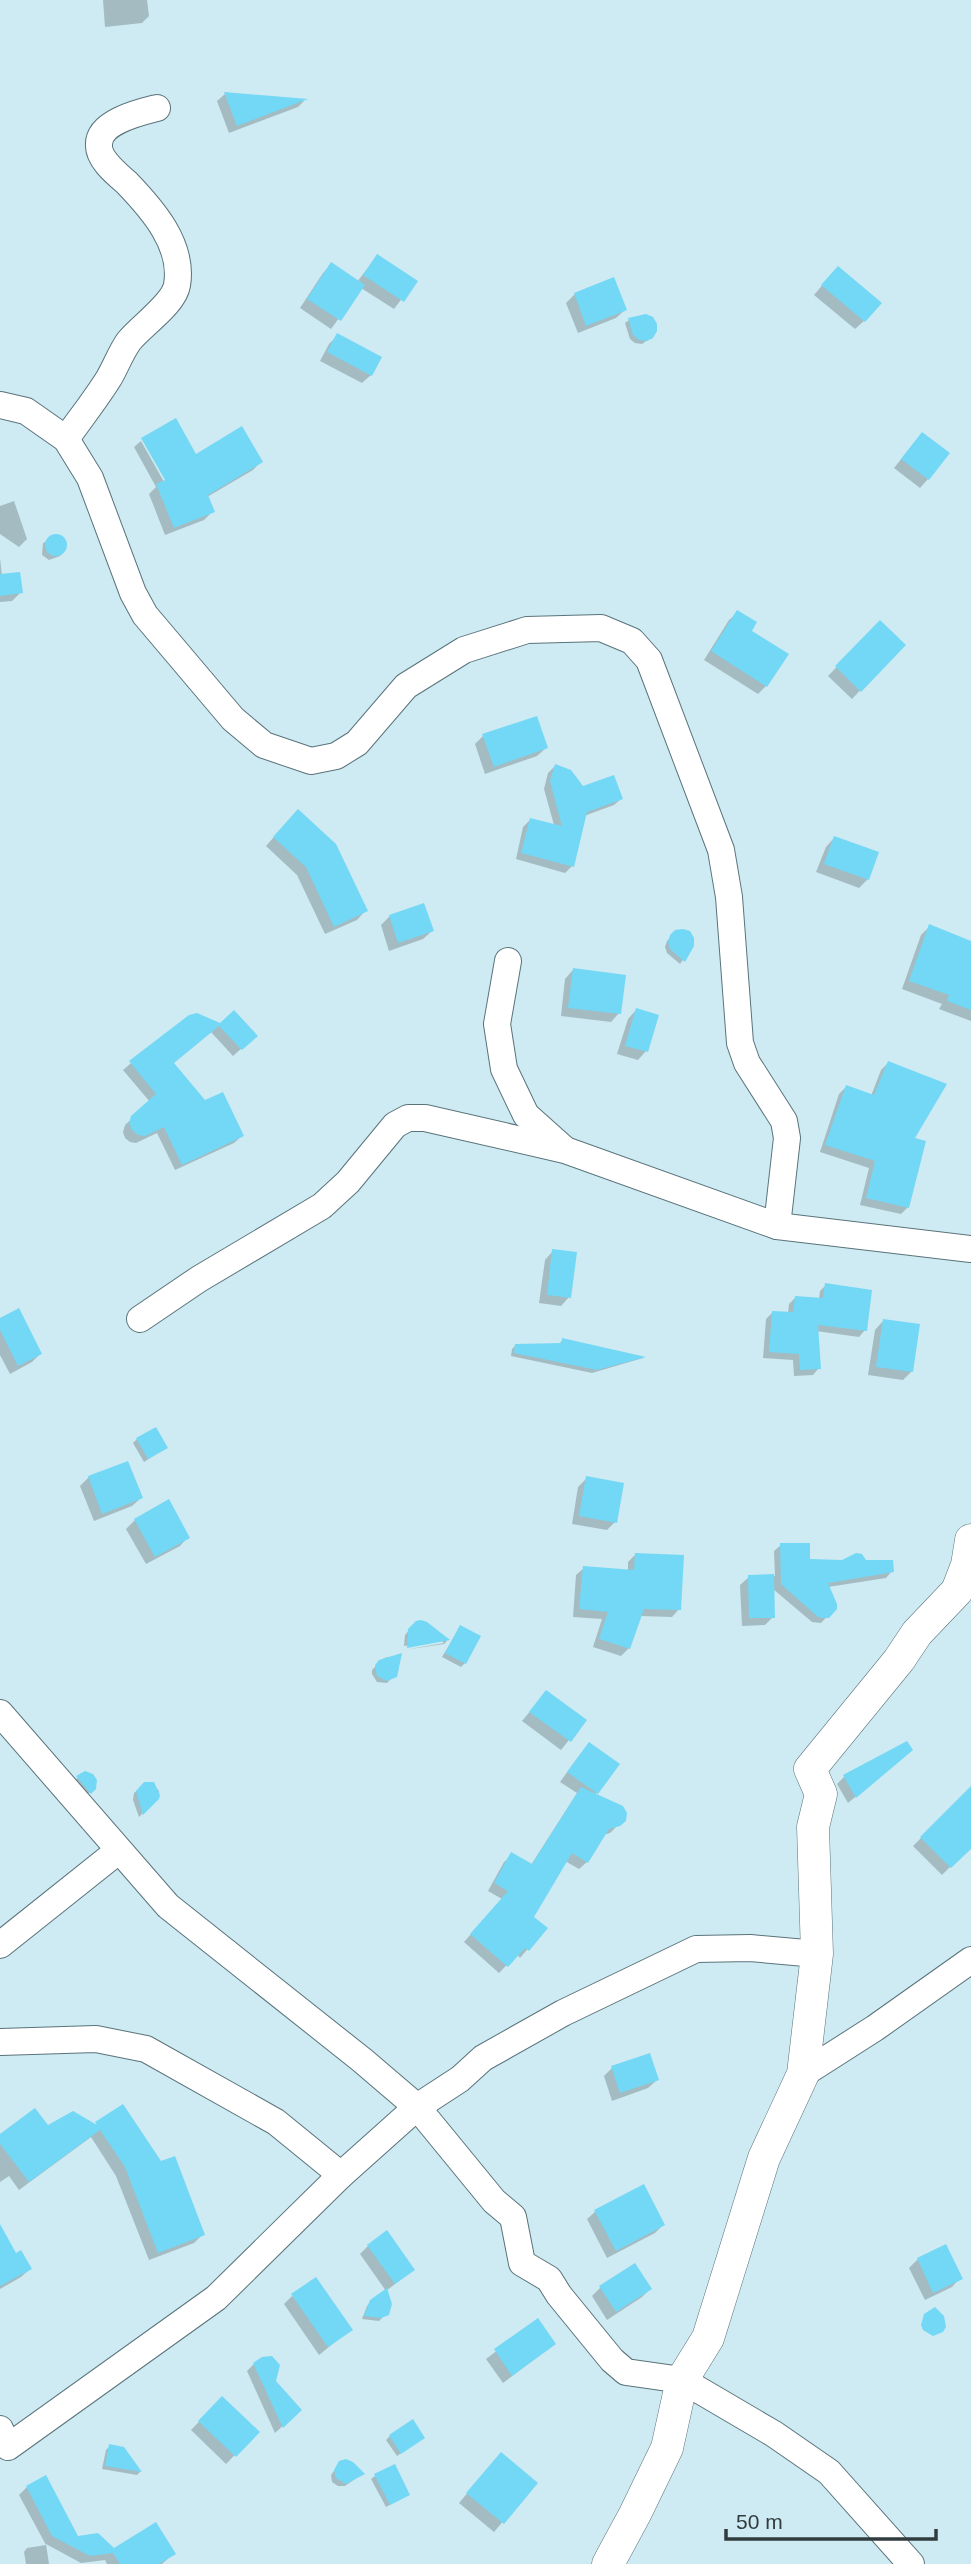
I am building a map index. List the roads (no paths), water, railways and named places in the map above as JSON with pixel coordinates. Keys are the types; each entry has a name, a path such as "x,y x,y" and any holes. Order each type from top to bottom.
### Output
{"street":[{"path":"66,439 109,379 128,342 170,300 177,285 176,260 171,242 138,195 104,159 99,146 101,135 114,123 158,107"},
{"path":"0,405 26,411 66,439 90,478 133,593 145,615 233,719 264,745 310,761 336,756 357,743 406,686 464,650 527,630 601,628 632,642 649,660 722,850 729,897 740,1043 747,1063 784,1121 787,1138 777,1226"},
{"path":"508,961 497,1024 504,1069 526,1115 565,1150"},
{"path":"140,1319 199,1279 323,1206 348,1182 395,1125 408,1118 425,1118 565,1150 777,1226 971,1249"},
{"path":"608,2564 667,2448 682,2380 708,2338 764,2158 803,2074 817,1954 813,1827 821,1794 810,1769 899,1660 917,1633 957,1591 967,1565 971,1540"},
{"path":"0,1713 168,1906 417,2107 494,2201 513,2217 522,2263 549,2279 612,2360 626,2372 682,2380 775,2434 829,2472 911,2564"},
{"path":"0,1945 118,1851"},
{"path":"0,2429 8,2447 216,2298 341,2175 417,2107 460,2080 494,2051 563,2013 696,1949 750,1948 817,1954"},
{"path":"803,2074 875,2028 971,1960"},
{"path":"0,2042 96,2039 146,2049 276,2122 341,2175"}]}
